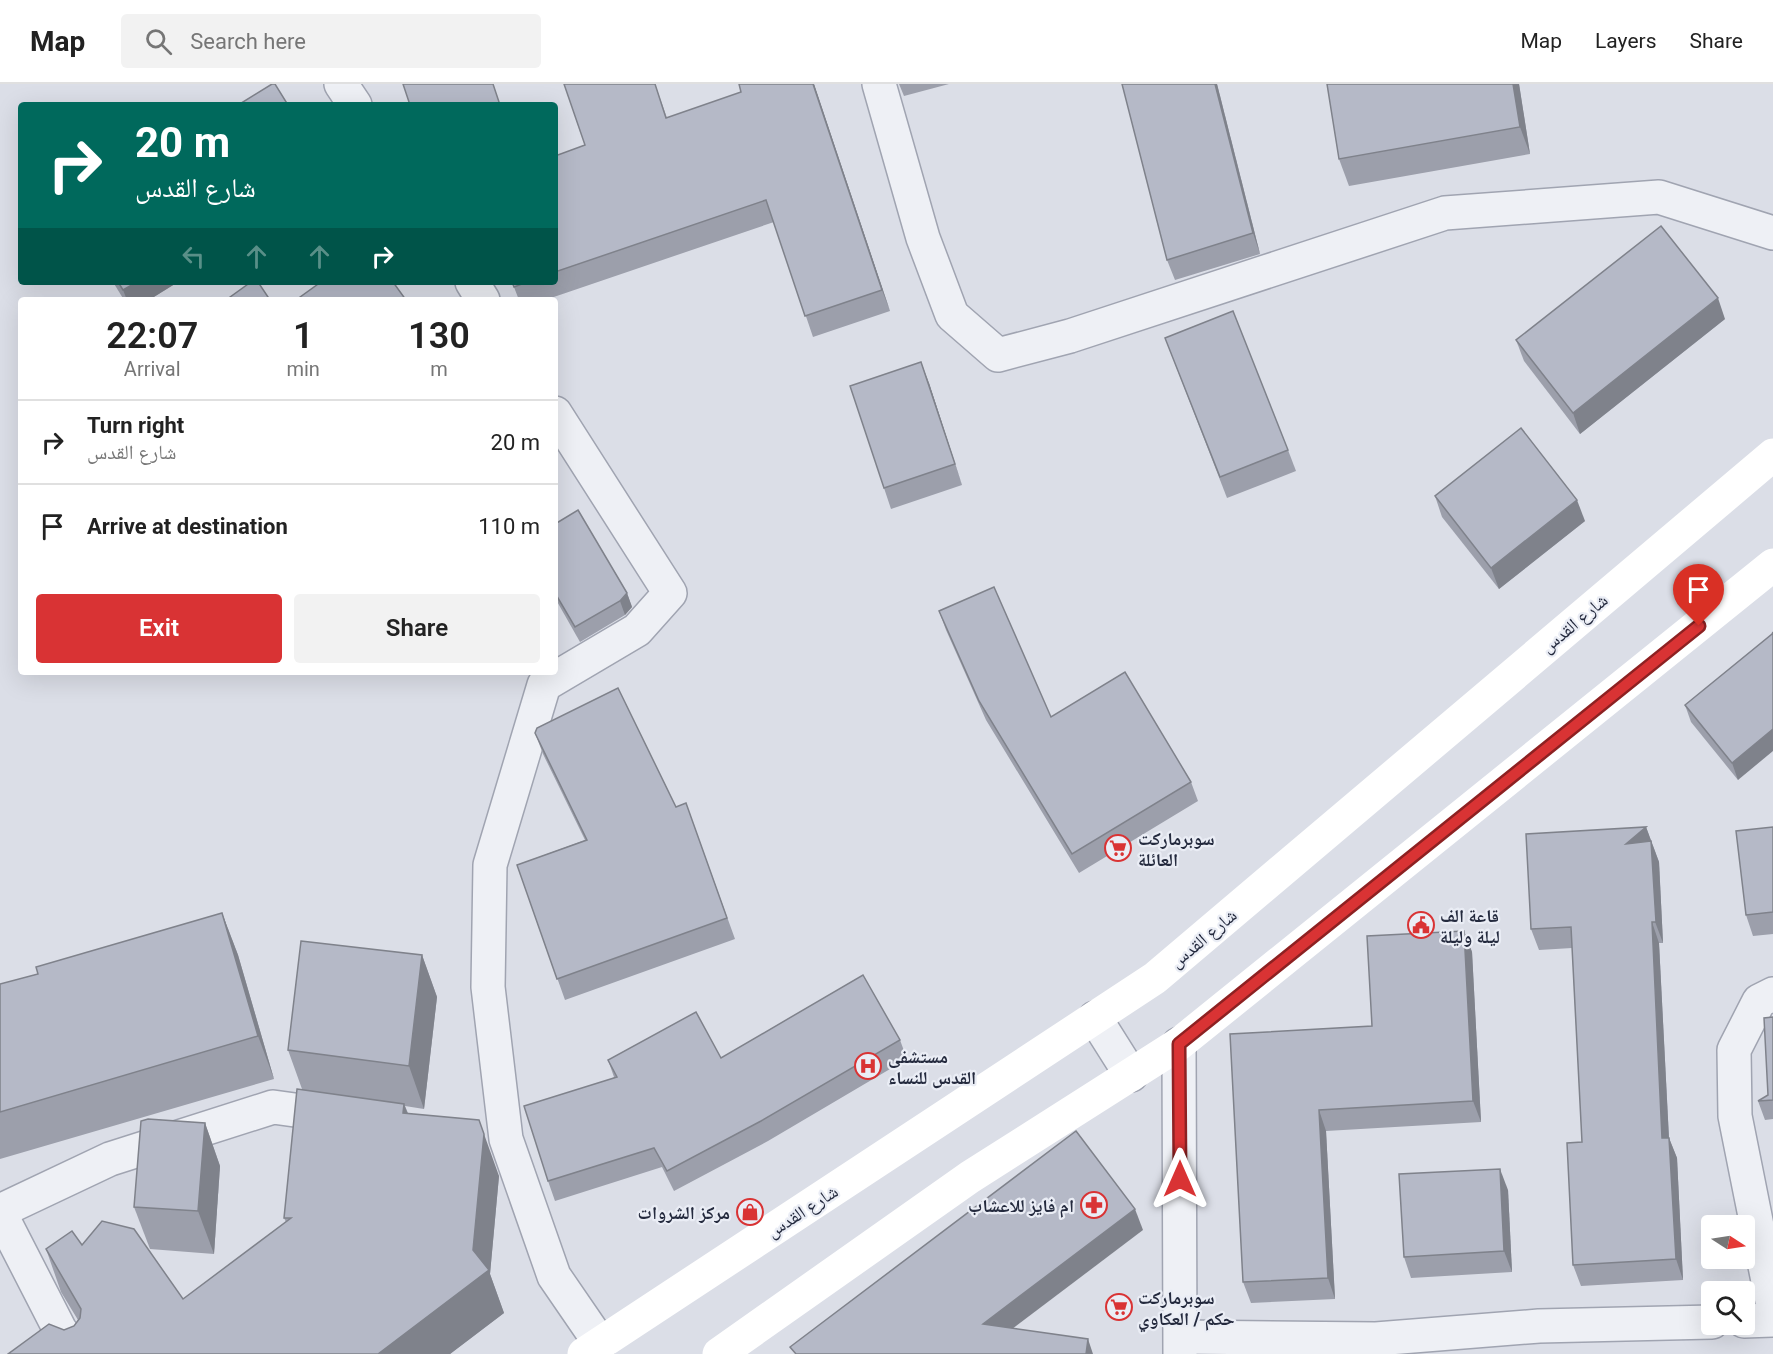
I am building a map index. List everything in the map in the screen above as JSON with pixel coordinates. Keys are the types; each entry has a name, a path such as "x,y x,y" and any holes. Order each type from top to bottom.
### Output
{"main road":[{"name":"شارع القدس","path":"592,1349 1155,978 1773,455"},
{"path":"719,1354 969,1177 1179,1044 1773,565"}],"street":[{"path":"341,84 353,102"},
{"path":"879,84 923,238 952,315 998,355 1070,336 1445,213 1659,197 1773,233"},
{"path":"558,417 670,593 637,630 544,685 490,865 488,987 506,1138 554,1276 592,1349"},
{"path":"1773,994 1759,1001 1734,1050 1734,1061 1735,1116 1773,1306"},
{"path":"1095,1018 1131,1075"},
{"path":"1179,1044 1180,1345 1376,1340 1539,1326 1701,1322"},
{"path":"30,1348 69,1342 0,1212 110,1159 273,1107 366,1119"},
{"path":"471,1134 506,1138"},
{"path":"1755,1321 1773,1320"}],"building":[{"path":"275,84 286,102 243,102"},
{"path":"403,84 493,84 499,102 409,102"},
{"path":"564,84 655,84 666,118 741,92 739,84 813,84 882,290 805,316 766,200 558,271 558,155 585,145"},
{"path":"1122,84 1215,84 1253,233 1167,260"},
{"path":"1327,84 1513,84 1520,127 1339,159"},
{"path":"1661,226 1718,298 1573,413 1516,340"},
{"path":"120,285 132,285 123,290"},
{"path":"247,285 260,285 268,297 230,297"},
{"path":"317,285 395,285 404,297 300,297"},
{"path":"1233,311 1288,450 1220,477 1165,338"},
{"path":"921,362 955,464 884,488 850,386"},
{"path":"1521,428 1577,500 1491,568 1435,496"},
{"path":"578,510 627,593 620,601 575,627 558,598 558,522"},
{"path":"994,587 1051,717 1125,672 1191,782 1072,854 979,701 939,611"},
{"path":"1773,632 1773,729 1732,763 1685,705"},
{"path":"618,688 676,807 686,803 727,918 557,979 517,865 587,840 535,733 537,728"},
{"path":"1646,827 1626,844 1651,841 1656,922 1652,922 1662,1138 1669,1138 1676,1259 1573,1265 1567,1143 1582,1142 1571,927 1531,929 1526,834"},
{"path":"1773,827 1773,912 1746,915 1736,831"},
{"path":"222,913 258,1036 0,1112 0,984 38,974 36,967"},
{"path":"1464,931 1473,1101 1319,1110 1328,1278 1243,1282 1230,1034 1372,1026 1367,936"},
{"path":"301,941 422,955 409,1066 288,1050"},
{"path":"863,975 900,1040 761,1121 667,1171 654,1148 548,1181 524,1106 617,1077 608,1060 696,1012 721,1058"},
{"path":"1773,1017 1773,1100 1758,1101 1768,1095 1764,1018"},
{"path":"297,1089 404,1104 403,1113 479,1120 484,1134 473,1250 489,1270 378,1354 8,1354 49,1324 64,1330 74,1326 80,1318 81,1309 46,1249 72,1231 82,1245 102,1221 134,1229 183,1299 291,1218 284,1218"},
{"path":"148,1119 205,1123 198,1211 134,1207 141,1121"},
{"path":"1076,1131 1135,1209 983,1324 1088,1339 1086,1354 796,1354 790,1347"},
{"path":"1500,1169 1504,1251 1404,1257 1399,1174"}],"place":[{"name":"سوبرماركت العائلة","path":"1118,848"},
{"name":"قاعة الف ليلة وليلة","path":"1421,925"},
{"name":"مستشفى القدس للنساء","path":"868,1066"},
{"name":"ام فايز للاعشاب","path":"1094,1205"},
{"name":"مركز الشروات","path":"750,1212"},
{"name":"سوبرماركت حكم / العكاوي","path":"1119,1307"}],"route":[{"path":"1180,1179 1179,1044 1699,626"}]}
